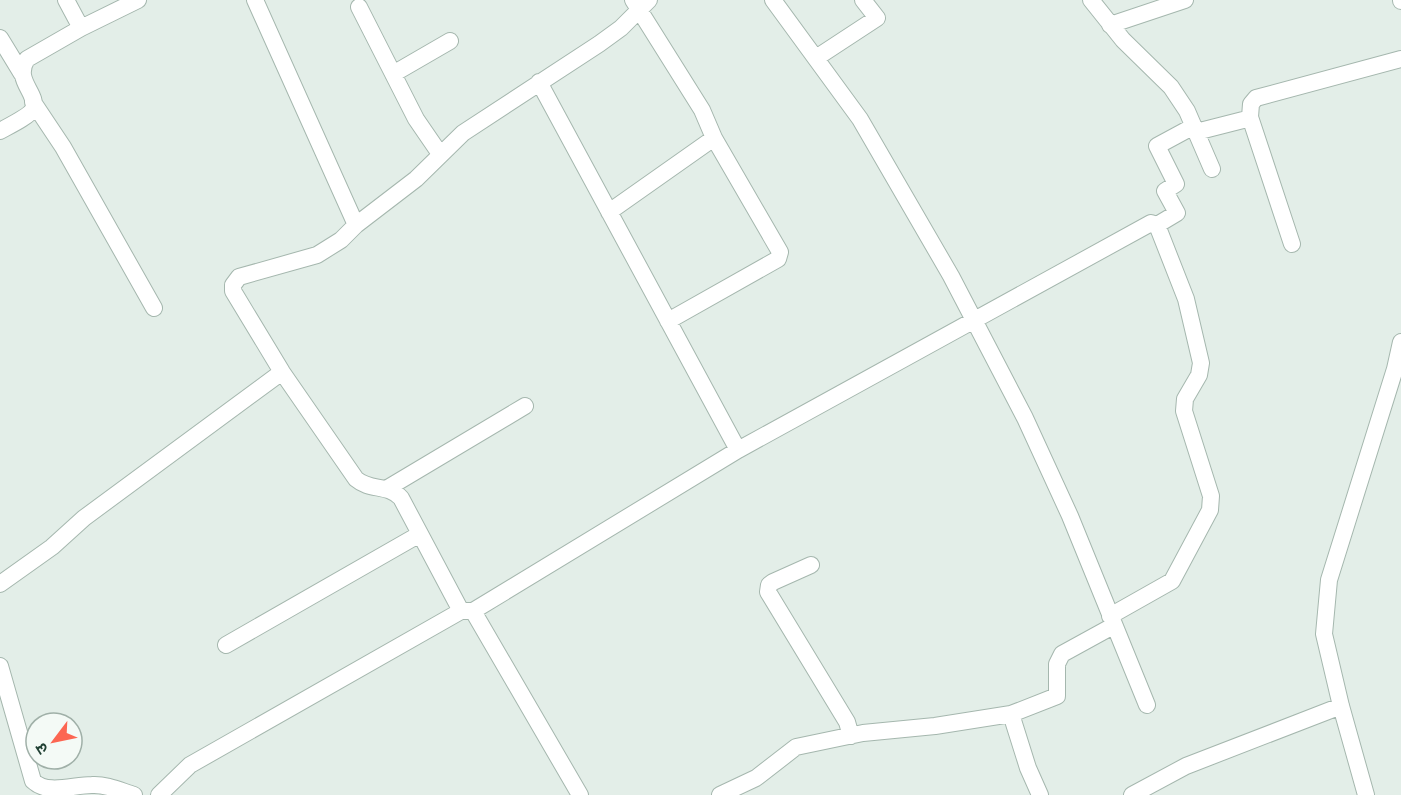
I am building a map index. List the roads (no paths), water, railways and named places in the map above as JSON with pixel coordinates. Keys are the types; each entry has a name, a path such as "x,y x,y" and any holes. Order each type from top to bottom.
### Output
{"street":[{"path":"66,0 81,28"},
{"path":"22,74 27,58 138,0"},
{"path":"255,0 356,225"},
{"path":"773,0 860,119 974,320 1030,428 1070,516 1147,705"},
{"path":"816,58 877,18 863,0"},
{"path":"1091,0 1110,25 1171,87 1187,111 1212,169"},
{"path":"1110,25 1185,0"},
{"path":"580,795 420,534 401,498 386,489 367,487 356,479 282,372 232,291 232,285 244,275 317,255 340,240 416,179 463,133 621,28 641,3 702,110 714,138 780,252 780,256 668,321"},
{"path":"358,7 422,130 440,154"},
{"path":"0,38 22,74 33,102 63,147 154,308"},
{"path":"393,74 450,41"},
{"path":"1292,244 1250,117 1251,104 1256,98 1401,58"},
{"path":"539,82 738,450"},
{"path":"0,131 29,114 33,109 33,102"},
{"path":"159,795 190,765 467,611 738,450 1151,223 1157,225 1177,213 1165,191 1176,184 1157,146 1195,129 1250,117"},
{"path":"609,212 714,138"},
{"path":"720,795 756,778 796,747 851,736 1011,714 1057,696 1057,664 1062,654 1172,581 1212,504 1184,411 1185,399 1199,375 1201,363 1186,299 1157,225"},
{"path":"1366,795 1324,634 1329,580 1393,397 1401,342"},
{"path":"0,584 52,547 84,518 282,372"},
{"path":"386,489 525,406"},
{"path":"226,645 420,534"},
{"path":"811,565 773,582 769,585 768,592 847,722 851,736"},
{"path":"0,666 33,781 36,784 47,791 92,785 134,795"},
{"path":"1132,795 1186,766 1341,706"},
{"path":"1011,714 1028,768 1040,795"}]}
